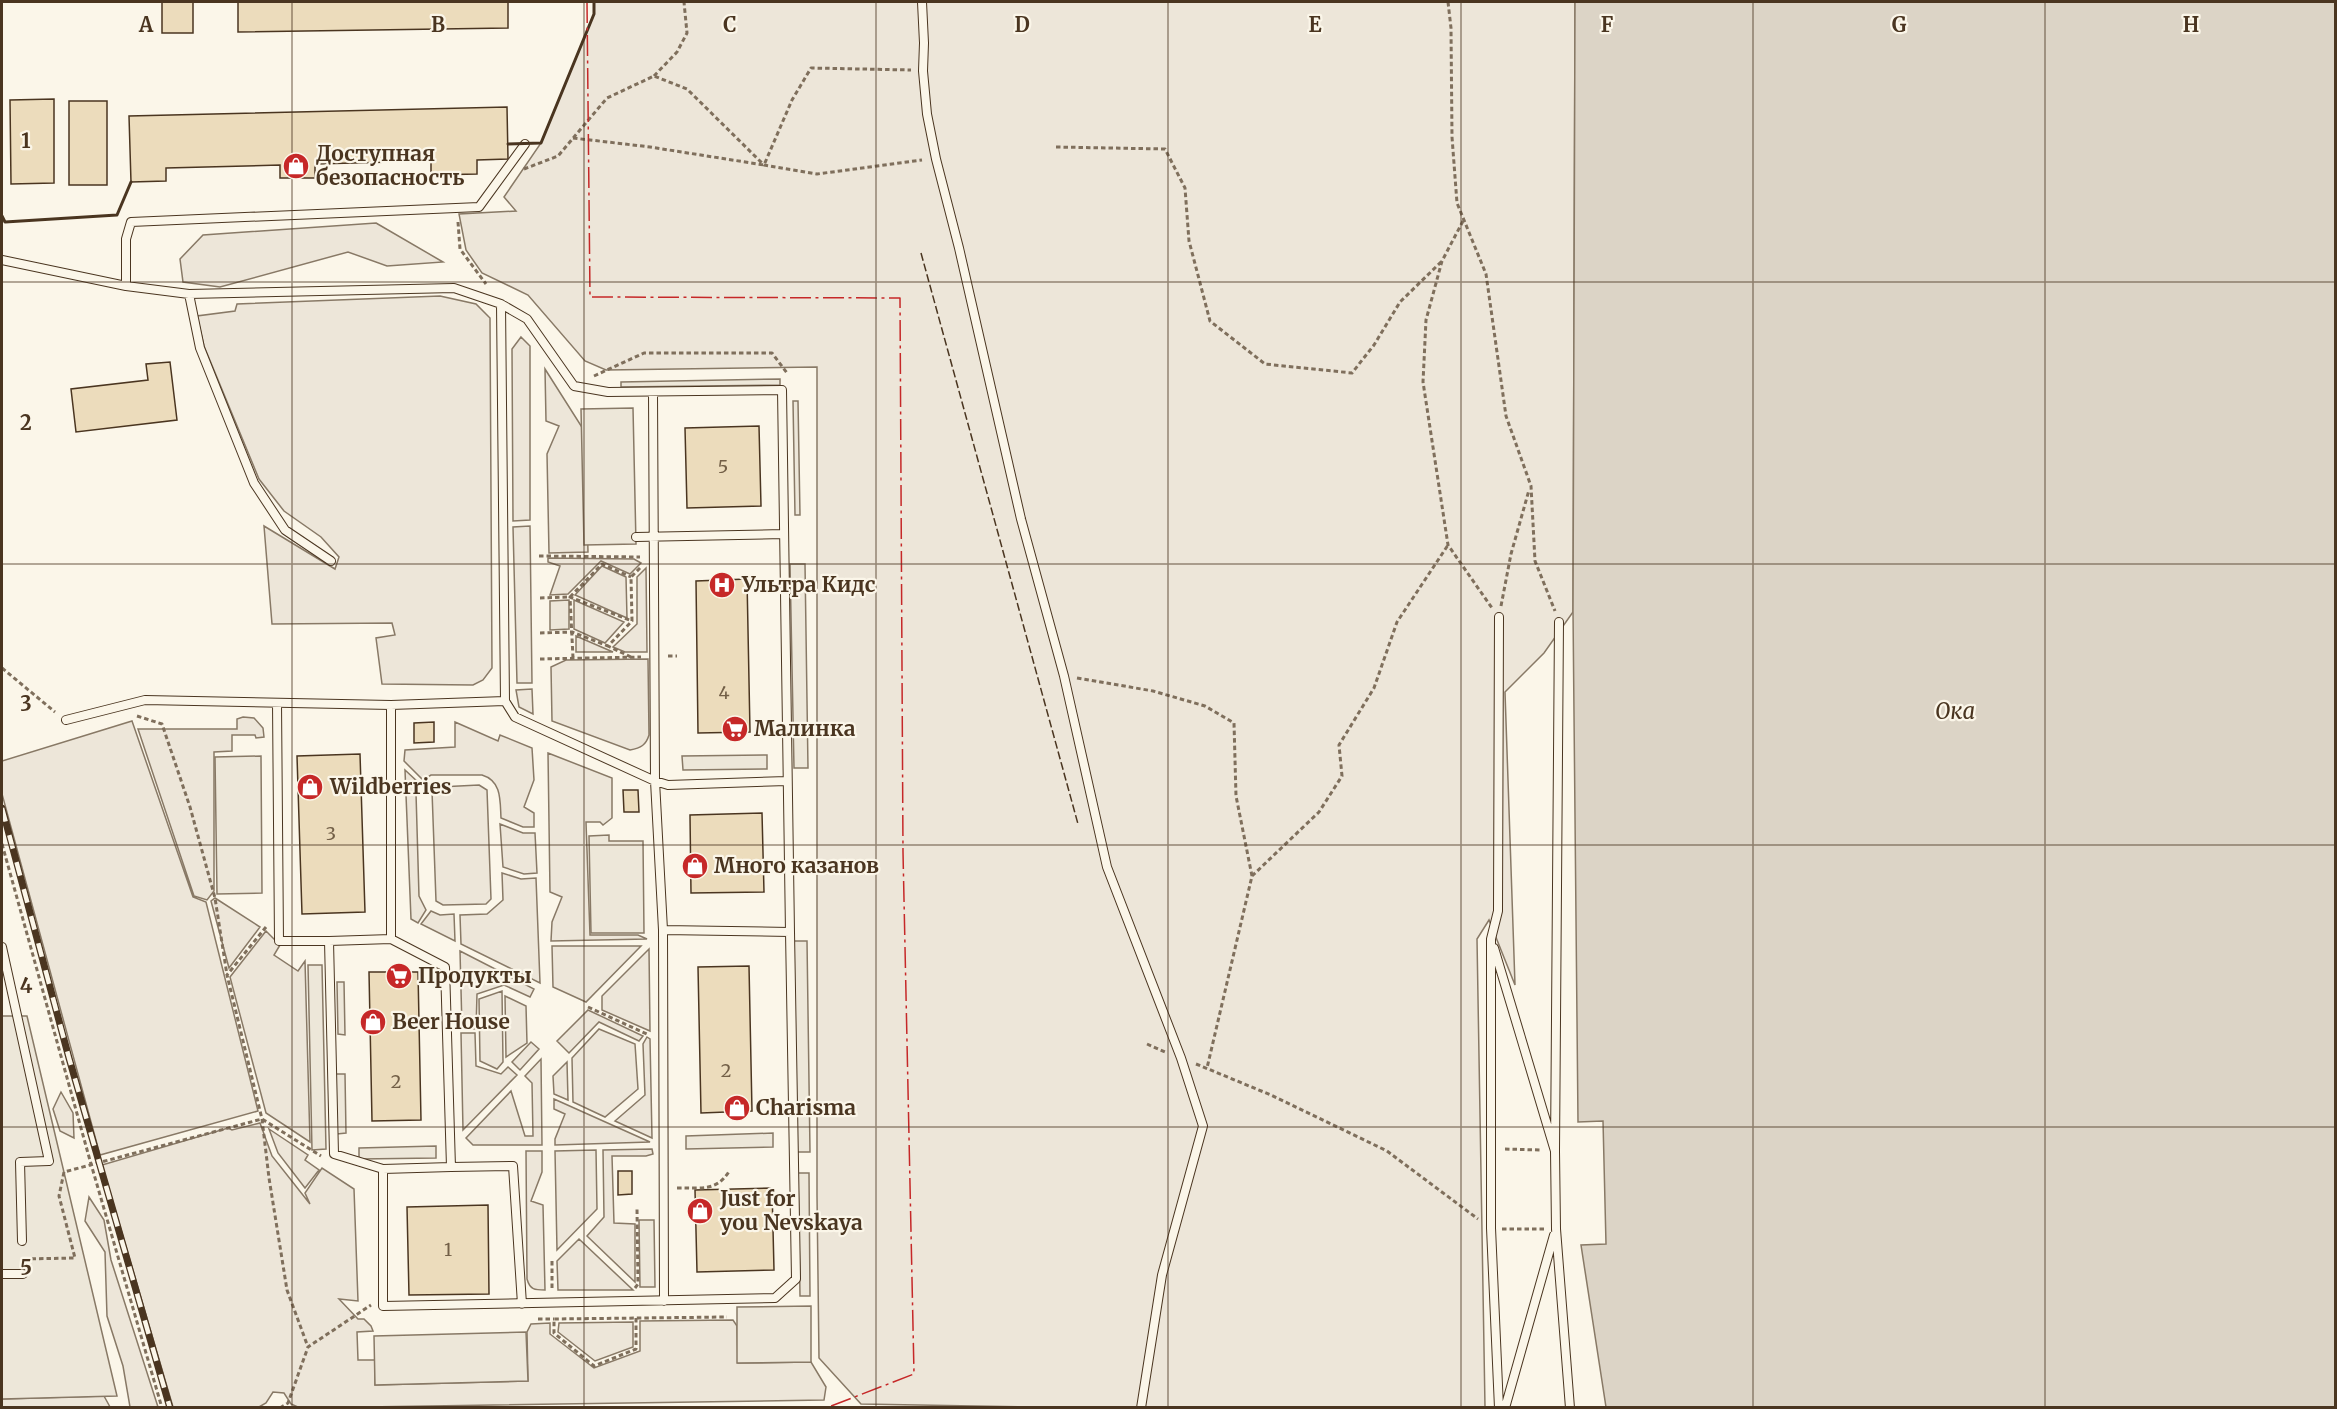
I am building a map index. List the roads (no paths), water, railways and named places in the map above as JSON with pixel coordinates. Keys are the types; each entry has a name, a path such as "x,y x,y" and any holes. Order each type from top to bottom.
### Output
{"lane":[{"path":"922,2 923,70 927,114 936,159 962,259 1021,519 1064,676 1107,867 1181,1058 1203,1126 1162,1275 1141,1407"},
{"path":"126,286 126,239 131,222 479,207 525,144"},
{"path":"2,260 126,286 189,294 454,288 501,304 526,319 574,386 608,392 653,393 782,390 796,1279 775,1298 383,1306 383,1169"},
{"path":"189,294 200,348 254,483 285,530 331,561"},
{"path":"501,304 505,702 515,717 655,781 669,784 787,781"},
{"path":"653,393 655,781 663,930 664,1301"},
{"path":"636,537 783,534"},
{"path":"1499,617 1498,911 1491,939 1491,1228 1499,1407"},
{"path":"1559,622 1556,1229 1570,1407"},
{"path":"66,720 145,700 391,705 505,702"},
{"path":"277,703 279,941 391,939 446,967 451,1167"},
{"path":"391,705 391,939"},
{"path":"663,930 790,932"},
{"path":"1491,939 1555,1151"},
{"path":"329,941 334,1154 383,1169 513,1167 522,1304"},
{"path":"2,946 49,1161 20,1162 22,1241"},
{"path":"1505,1407 1556,1229"},
{"path":"2,1274 23,1274"}],"water":[{"name":"Ока","path":"1575,2 2335,2 2335,1407 1606,1407 1581,1245 1606,1244 1603,1121 1578,1122 1573,612"}],"railway":[{"path":"2,808 69,1058 170,1408"}],"place":[{"name":"Доступная безопасность","path":"296,166"},
{"name":"Ультра Кидс","path":"722,585"},
{"name":"Малинка","path":"735,729"},
{"name":"Wildberries","path":"310,787"},
{"name":"Много казанов","path":"695,866"},
{"name":"Продукты","path":"399,976"},
{"name":"Beer House","path":"373,1022"},
{"name":"Charisma","path":"737,1108"},
{"name":"Just for you Nevskaya","path":"700,1211"}]}
